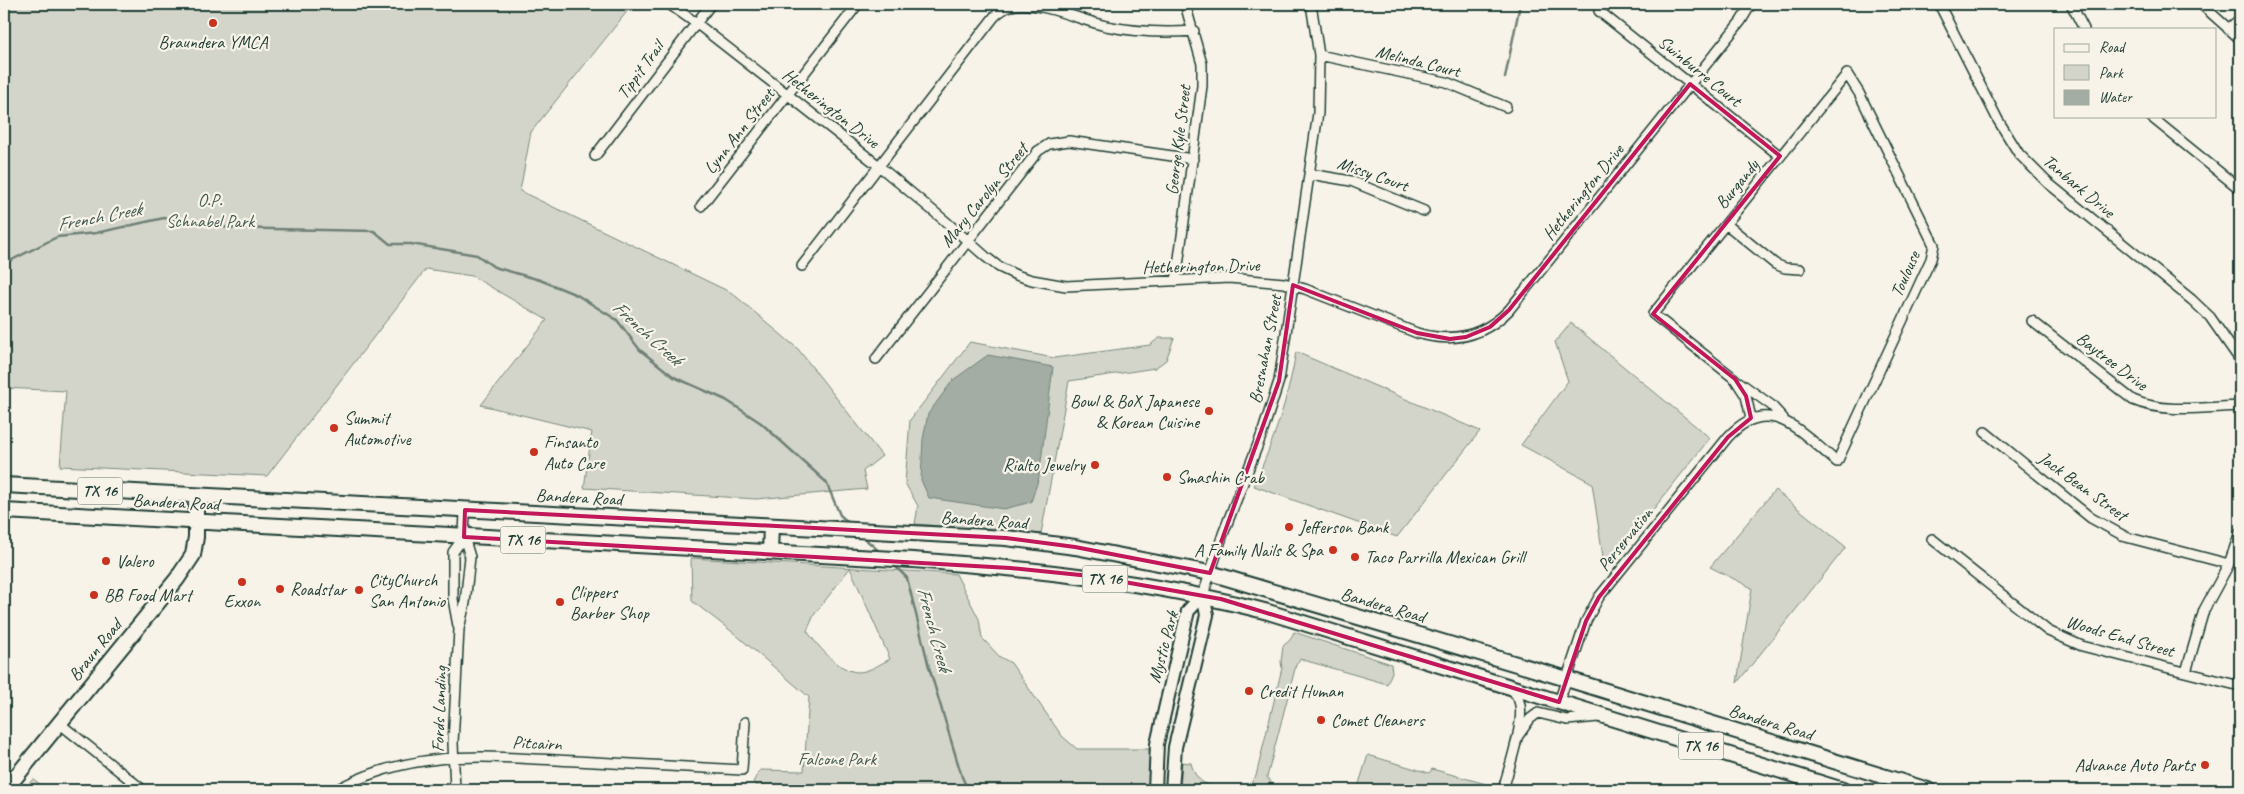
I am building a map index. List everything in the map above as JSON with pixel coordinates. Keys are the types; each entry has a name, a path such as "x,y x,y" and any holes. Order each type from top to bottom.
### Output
{"main road":[{"name":"Bandera Road","path":"4,485 1006,538 1075,547 1210,573 1567,679 1928,790"},
{"name":"Braun Road","path":"5,790 179,576 193,555 196,496"},
{"name":"Bandera Road","path":"4,511 913,560 1090,576 1204,596 1285,617 1843,790"},
{"path":"770,552 771,526"}],"street":[{"name":"Hetherington Drive","path":"669,4 879,166 999,267 1016,275 1049,284 1083,286 1238,278 1256,279 1294,285 1433,338 1450,339 1482,331 1509,310 1740,21 1751,4"},
{"name":"Tippit Trail","path":"595,156 711,4"},
{"name":"Lynn Ann Street","path":"701,206 858,4"},
{"path":"802,266 994,17 1010,7 1017,4 1036,6 1108,26 1139,30 1194,31"},
{"name":"George Kyle Street","path":"1176,281 1202,86 1202,64 1185,4"},
{"name":"Bresnahan Street","path":"1204,596 1222,534 1262,434 1278,382 1294,285 1318,113 1319,55 1311,4"},
{"name":"Tanbark Drive","path":"1939,4 1998,120 2019,154 2048,183 2192,300 2214,323 2240,360"},
{"path":"2071,4 2083,28"},
{"path":"2201,4 2240,39"},
{"name":"Swinburre Court","path":"1599,11 1780,156"},
{"path":"2228,29 2240,19"},
{"name":"Melinda Court","path":"1319,55 1446,82 1506,107"},
{"name":"Burgandy","path":"1736,379 1653,314 1847,74"},
{"name":"Toulouse","path":"1785,420 1837,462 1930,259 1934,245 1859,94 1847,74"},
{"path":"2152,118 2240,189"},
{"name":"Mary Carolyn Street","path":"876,359 1032,157 1049,144 1069,141 1193,160"},
{"name":"Missy Court","path":"1310,174 1351,181 1424,211"},
{"path":"1726,224 1775,264 1785,268 1800,269"},
{"name":"Baytree Drive","path":"2032,321 2133,400 2144,405 2161,408 2240,406"},
{"path":"1736,379 1746,396 1751,418 1767,415 1785,420"},
{"path":"1736,379 1771,406 1785,420"},
{"name":"Perservation","path":"1559,702 1586,621 1600,597 1728,437 1743,422 1751,418"},
{"name":"Jack Bean Street","path":"1985,432 2092,518 2114,532 2126,537 2229,564"},
{"name":"Fords Landing","path":"454,790 453,758 459,629 465,603 470,557 464,537 466,510"},
{"path":"2186,672 2204,610 2229,564 2240,532"},
{"name":"Fords Landing","path":"459,629 453,599 453,552 464,537"},
{"name":"Woods End Street","path":"1932,539 2036,622 2058,637 2082,646 2240,686"},
{"name":"Mystic Park","path":"1155,790 1157,744 1188,611 1204,596"},
{"name":"Mystic Park","path":"1172,790 1175,746 1207,615 1204,596"},
{"path":"1503,790 1518,736 1521,708 1511,687"},
{"path":"1518,736 1530,719 1538,713 1567,720 1605,717"},
{"name":"Pitcairn","path":"336,790 375,772 404,764 453,758 499,757 742,770 746,722"},
{"path":"59,723 143,790"}],"highlighted area":[{"path":"1690,84 1780,156 1653,314 1735,379 1746,396 1751,418 1728,437 1599,597 1586,621 1559,702 1221,599 1090,576 1010,568 464,537 465,510 1006,538 1075,547 1210,573 1279,381 1293,285 1417,333 1450,339 1466,337 1490,327 1509,310"}],"green space":[{"name":"O.P. Schnabel Park","path":"4,4 633,4 531,132 520,191 732,293 798,349 882,456 863,471 867,489 756,499 584,488 592,432 481,405 547,320 472,276 426,269 267,476 60,466 66,391 4,388"},
{"path":"1571,323 1710,438 1605,570 1592,483 1521,445 1568,381 1555,342"},
{"path":"1159,338 1174,338 1166,360 1155,368 1069,381 1041,534 915,524 918,506 905,483 910,420 970,342 1054,358 1150,345"},
{"path":"1296,352 1480,431 1397,537 1254,486 1279,421 1289,387"},
{"path":"1775,490 1846,547 1737,683 1752,588 1710,567"},
{"name":"Falcone Park","path":"691,558 956,574 979,619 982,638 1000,657 1011,663 1062,736 1077,749 1149,749 1153,790 762,790 753,782 760,770 804,771 809,697 735,634 692,601","holes":["850,568 890,659 865,671 848,670 824,652 807,631 814,615"]},
{"path":"1294,632 1391,664 1392,672 1387,684 1300,659 1296,665 1267,777 1273,785 1292,790 1240,790 1248,787 1256,776 1282,668 1283,646 1290,640"},
{"path":"1368,755 1429,773 1432,769 1486,784 1484,790 1468,790 1449,785 1446,790 1357,790"},
{"path":"1182,762 1191,763 1197,776 1205,783 1230,790 1180,790"},
{"path":"33,779 48,790 24,790"}],"water":[{"path":"988,355 1053,367 1039,477 1031,502 1004,509 929,498 921,480 923,439 928,414 953,380"}],"waterway":[{"path":"1505,78 1520,4"},
{"name":"French Creek","path":"4,264 57,237 96,233 164,218 229,228 374,231 390,244 411,244 477,255 494,267 540,280 577,295 617,320 640,350 674,377 726,400 761,423 826,482 840,515 850,524"},
{"name":"French Creek","path":"863,537 881,553"},
{"name":"French Creek","path":"893,564 907,578 929,667 962,777 968,790"},
{"path":"24,786 29,790"}],"place":[{"name":"Braundera YMCA","path":"213,23"},
{"name":"Bowl & BoX Japanese & Korean Cuisine","path":"1209,411"},
{"name":"Summit Automotive","path":"334,428"},
{"name":"Finsanto Auto Care","path":"534,452"},
{"name":"Rialto Jewelry","path":"1095,465"},
{"name":"Smashin Crab","path":"1167,477"},
{"name":"Jefferson Bank","path":"1289,527"},
{"name":"A Family Nails & Spa","path":"1333,550"},
{"name":"Taco Parrilla Mexican Grill","path":"1355,557"},
{"name":"Valero","path":"106,561"},
{"name":"Exxon","path":"242,582"},
{"name":"Roadstar","path":"280,589"},
{"name":"CityChurch San Antonio","path":"359,590"},
{"name":"BB Food Mart","path":"94,595"},
{"name":"Clippers Barber Shop","path":"560,602"},
{"name":"Credit Human","path":"1249,691"},
{"name":"Comet Cleaners","path":"1321,720"},
{"name":"Advance Auto Parts","path":"2205,765"}]}
